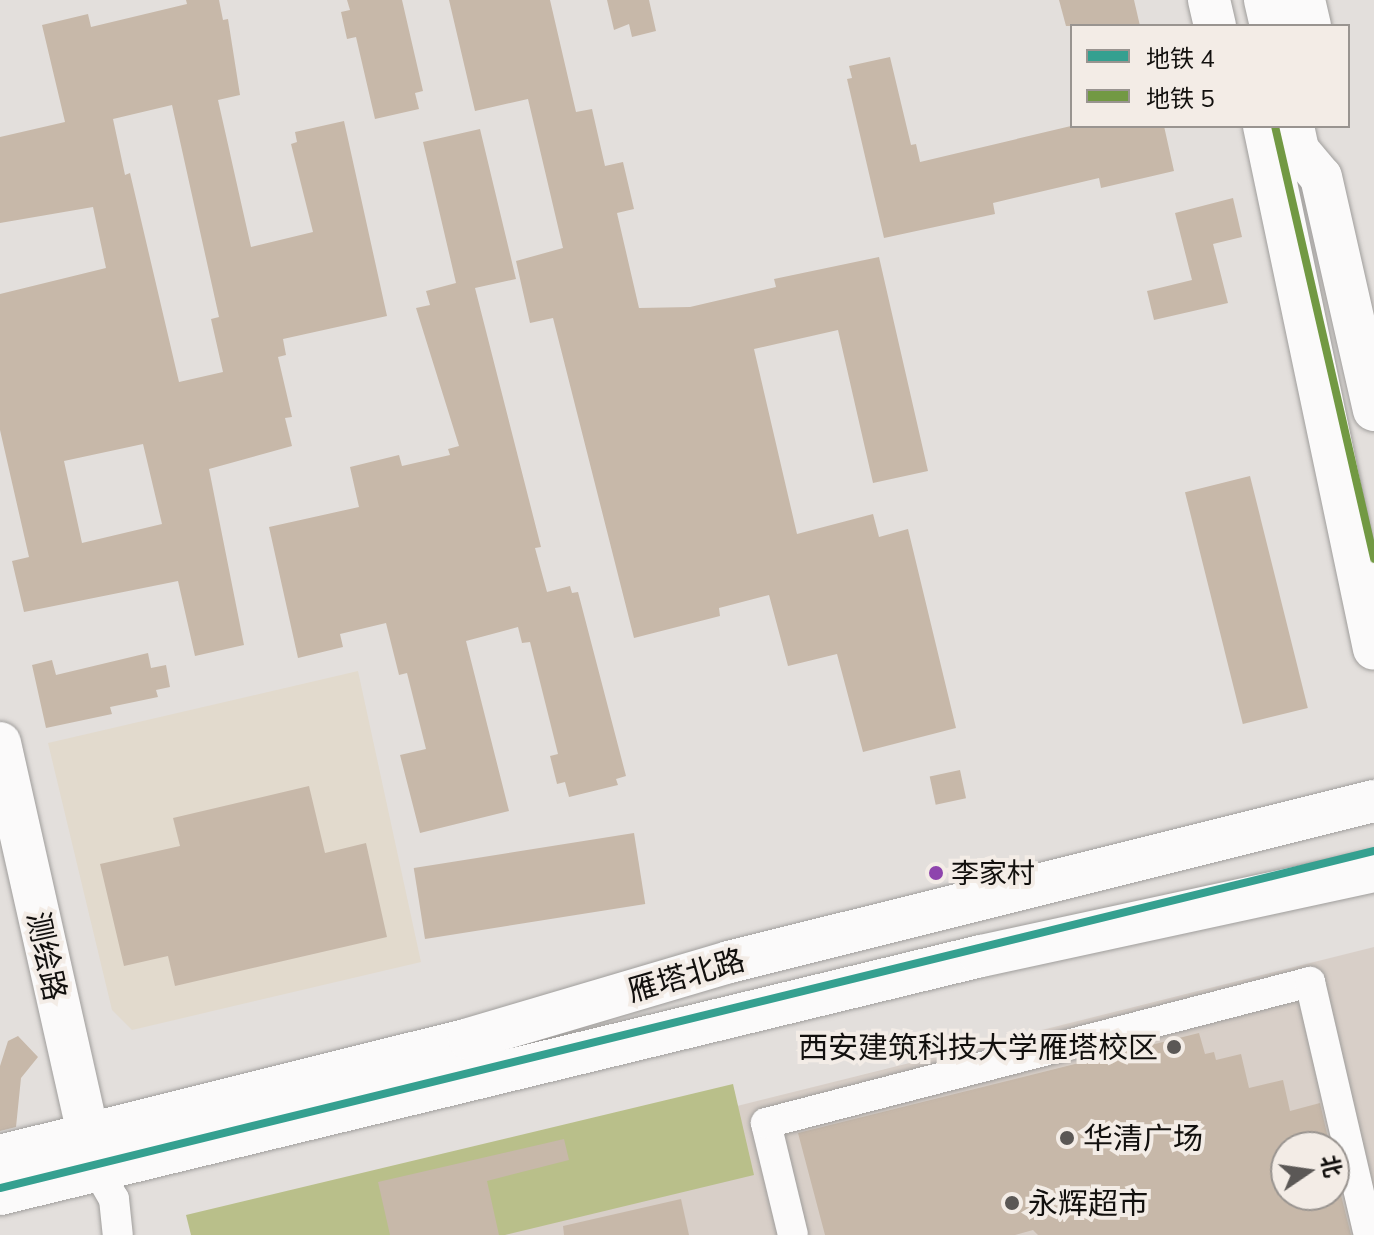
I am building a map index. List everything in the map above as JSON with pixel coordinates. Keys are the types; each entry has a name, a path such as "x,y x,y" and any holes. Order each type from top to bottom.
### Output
{"main road":[{"path":"1209,0 1215,24"},
{"path":"1236,0 1242,24"},
{"path":"1265,0 1271,24"},
{"path":"1304,0 1310,24"},
{"path":"1246,128 1274,173"},
{"path":"1264,128 1374,649"},
{"path":"1293,128 1298,150 1321,177"},
{"path":"1323,128 1321,177 1374,410"},
{"name":"测绘路","path":"0,743 92,1151"},
{"name":"雁塔北路","path":"0,1194 92,1151 758,955 1374,801"},
{"name":"雁塔北路","path":"0,1156 92,1151 1374,871"}],"street":[{"path":"793,1235 766,1123 1310,982 1369,1235"},
{"path":"92,1151 114,1199 118,1235"}],"shaded area":[{"path":"358,671 421,962 132,1030 112,1010 48,743"},
{"name":"西安建筑科技大学雁塔校区","path":"1374,947 1374,1235 221,1235"}],"green space":[{"path":"733,1084 754,1175 505,1235 191,1235 186,1215"}],"building":[{"path":"186,0 219,0 223,20 228,19 240,95 218,100 251,247 313,232 291,144 297,142 295,132 344,121 387,316 283,339 286,355 278,357 292,417 285,418 292,446 209,469 244,645 195,656 178,581 24,612 12,561 29,557 0,430 0,294 106,268 93,207 0,223 0,137 65,122 42,25 88,14 91,27 187,4","holes":["172,105 219,317 211,319 223,372 179,382 130,173 125,175 113,119","143,444 162,524 82,543 64,461"]},
{"path":"347,0 402,0 423,91 415,93 419,109 375,119 356,37 347,39 341,12 350,10"},
{"path":"449,0 550,0 576,112 592,109 605,166 623,162 634,209 617,213 639,308 690,307 776,287 774,279 879,257 928,471 873,483 838,330 754,349 797,534 873,514 879,537 908,529 956,728 863,752 837,654 788,666 769,595 719,608 720,616 634,638 553,318 530,323 516,261 563,248 528,99 475,111"},
{"path":"607,0 649,0 656,31 632,37 629,24 614,30"},
{"path":"1059,0 1134,0 1140,24 1070,24 1066,26"},
{"path":"890,57 911,145 916,144 920,162 1070,126 1164,128 1174,171 1101,188 1099,178 993,203 995,214 884,238 847,79 852,78 849,66"},
{"path":"480,129 516,279 475,288 541,547 535,548 547,592 570,586 572,593 578,592 626,776 616,779 618,785 569,797 565,782 557,784 550,756 558,754 530,642 522,643 518,627 466,641 509,811 420,833 400,755 426,749 407,673 399,675 386,623 340,634 343,647 298,658 269,527 359,507 350,467 399,455 402,466 450,455 448,449 459,446 416,308 430,305 426,291 456,283 423,142"},
{"path":"1233,198 1242,237 1213,244 1228,303 1154,320 1147,291 1192,280 1175,213"},
{"path":"1250,476 1308,708 1243,724 1185,492"},
{"path":"148,653 151,668 166,665 170,687 156,690 158,697 110,707 112,714 46,728 32,665 52,660 56,675"},
{"path":"960,770 966,798 936,805 930,776"},
{"path":"309,786 325,853 366,843 387,937 175,986 168,956 124,966 100,864 180,846 173,818"},
{"path":"634,833 645,904 425,939 414,868"},
{"name":"华清广场","path":"1199,1033 1205,1054 1214,1052 1216,1060 1241,1054 1249,1088 1283,1080 1290,1111 1320,1103 1326,1131 1270,1131 1270,1211 1345,1211 1351,1235 1038,1235 1033,1230 1015,1235 825,1235 798,1133"},
{"path":"18,1036 38,1057 21,1078 16,1127 0,1131 0,1066 8,1041"},
{"path":"564,1139 569,1160 487,1181 499,1235 390,1235 378,1182"},
{"path":"681,1199 689,1235 564,1235 563,1226"}],"metro line":[{"name":"5","path":"1275,128 1374,559"},
{"name":"4","path":"0,1188 1374,851"}],"place":[{"name":"李家村","path":"936,873"},
{"name":"西安建筑科技大学雁塔校区","path":"1174,1047"},
{"name":"华清广场","path":"1067,1138"},
{"name":"永辉超市","path":"1012,1203"}]}
